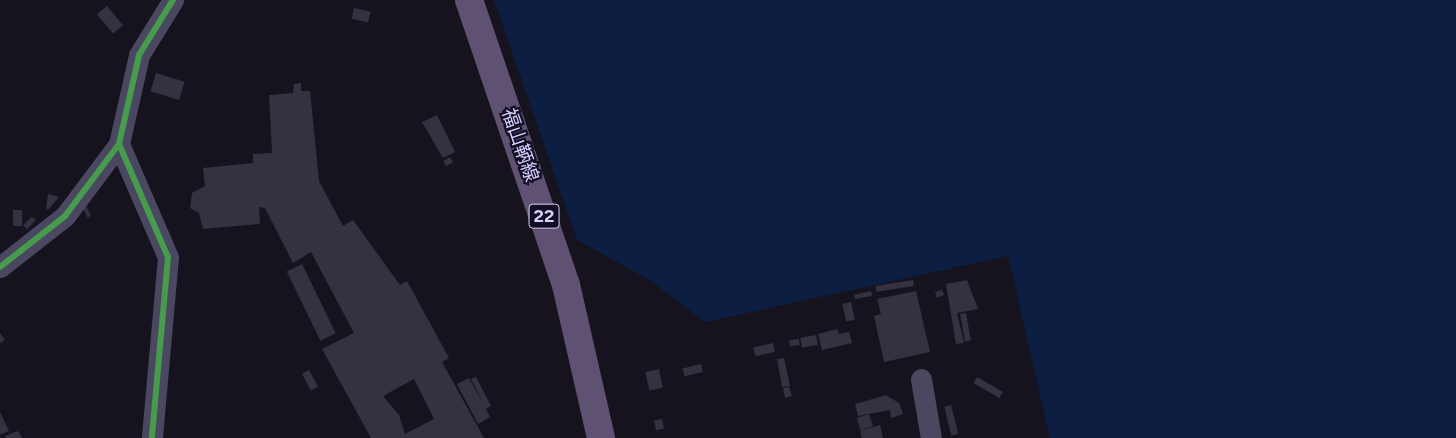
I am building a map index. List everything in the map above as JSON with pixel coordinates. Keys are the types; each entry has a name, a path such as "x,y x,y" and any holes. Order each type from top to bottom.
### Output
{"main road":[{"name":"福山鞆線","path":"470,0 566,285 600,438"}],"street":[{"path":"0,267 65,216 119,144 139,55 174,0"},
{"path":"119,144 168,257 152,438"},
{"path":"921,379 931,438"}],"water":[{"path":"494,0 1456,0 1456,438 1050,438 1008,256 705,322 651,281 577,240"}],"building":[{"path":"107,6 123,25 113,34 97,14"},
{"path":"354,8 371,12 368,23 352,19"},
{"path":"156,73 185,82 179,100 150,91"},
{"path":"301,83 301,91 310,91 319,181 343,226 353,220 400,285 407,281 449,358 442,362 484,438 371,438 322,349 354,333 311,252 293,263 265,208 259,207 260,224 203,229 199,213 190,208 192,193 205,186 203,168 253,163 253,154 272,153 269,95 293,93 294,84","holes":["414,379 434,419 405,434 399,415 383,396"]},
{"path":"437,115 455,152 443,158 422,122"},
{"path":"450,157 453,162 446,166 443,161"},
{"path":"48,194 59,197 48,210 46,208"},
{"path":"86,205 91,216 87,218 82,207"},
{"path":"13,210 22,210 22,226 13,226"},
{"path":"32,217 36,220 27,229 23,225"},
{"path":"302,264 336,333 320,341 287,271"},
{"path":"913,280 914,286 876,292 875,286"},
{"path":"967,280 978,309 957,313 964,343 956,344 946,284"},
{"path":"942,290 944,295 937,298 935,292"},
{"path":"871,291 872,296 855,299 854,295"},
{"path":"916,291 930,352 884,362 874,316 881,314 877,299"},
{"path":"851,302 855,320 846,322 842,304"},
{"path":"966,313 971,341 965,342 960,314"},
{"path":"837,329 839,334 849,332 852,343 822,350 818,334"},
{"path":"0,333 5,340 0,343"},
{"path":"816,335 818,345 802,348 800,338"},
{"path":"799,339 800,345 790,346 789,341"},
{"path":"773,343 775,352 756,356 754,347"},
{"path":"784,358 790,386 782,387 777,359"},
{"path":"701,364 703,372 684,376 683,369"},
{"path":"659,369 663,388 649,390 645,372"},
{"path":"309,370 318,387 311,391 302,374"},
{"path":"476,377 491,406 486,409 490,417 478,424 457,384 469,378 485,407 471,379"},
{"path":"977,377 1003,392 999,398 974,383"},
{"path":"789,387 792,396 785,398 783,388"},
{"path":"886,395 899,403 903,414 891,418 890,410 858,416 855,404"},
{"path":"951,405 958,434 951,436 944,407"},
{"path":"0,412 9,431 0,435"},
{"path":"869,414 873,426 861,430 857,418"},
{"path":"662,419 664,429 656,430 654,421"},
{"path":"880,425 883,438 862,438 860,431"},
{"path":"18,431 22,438 6,438 5,436"}],"cycle path":[{"path":"0,267 65,216 119,144 139,55 173,0"},
{"path":"119,144 168,257 152,438"}]}
